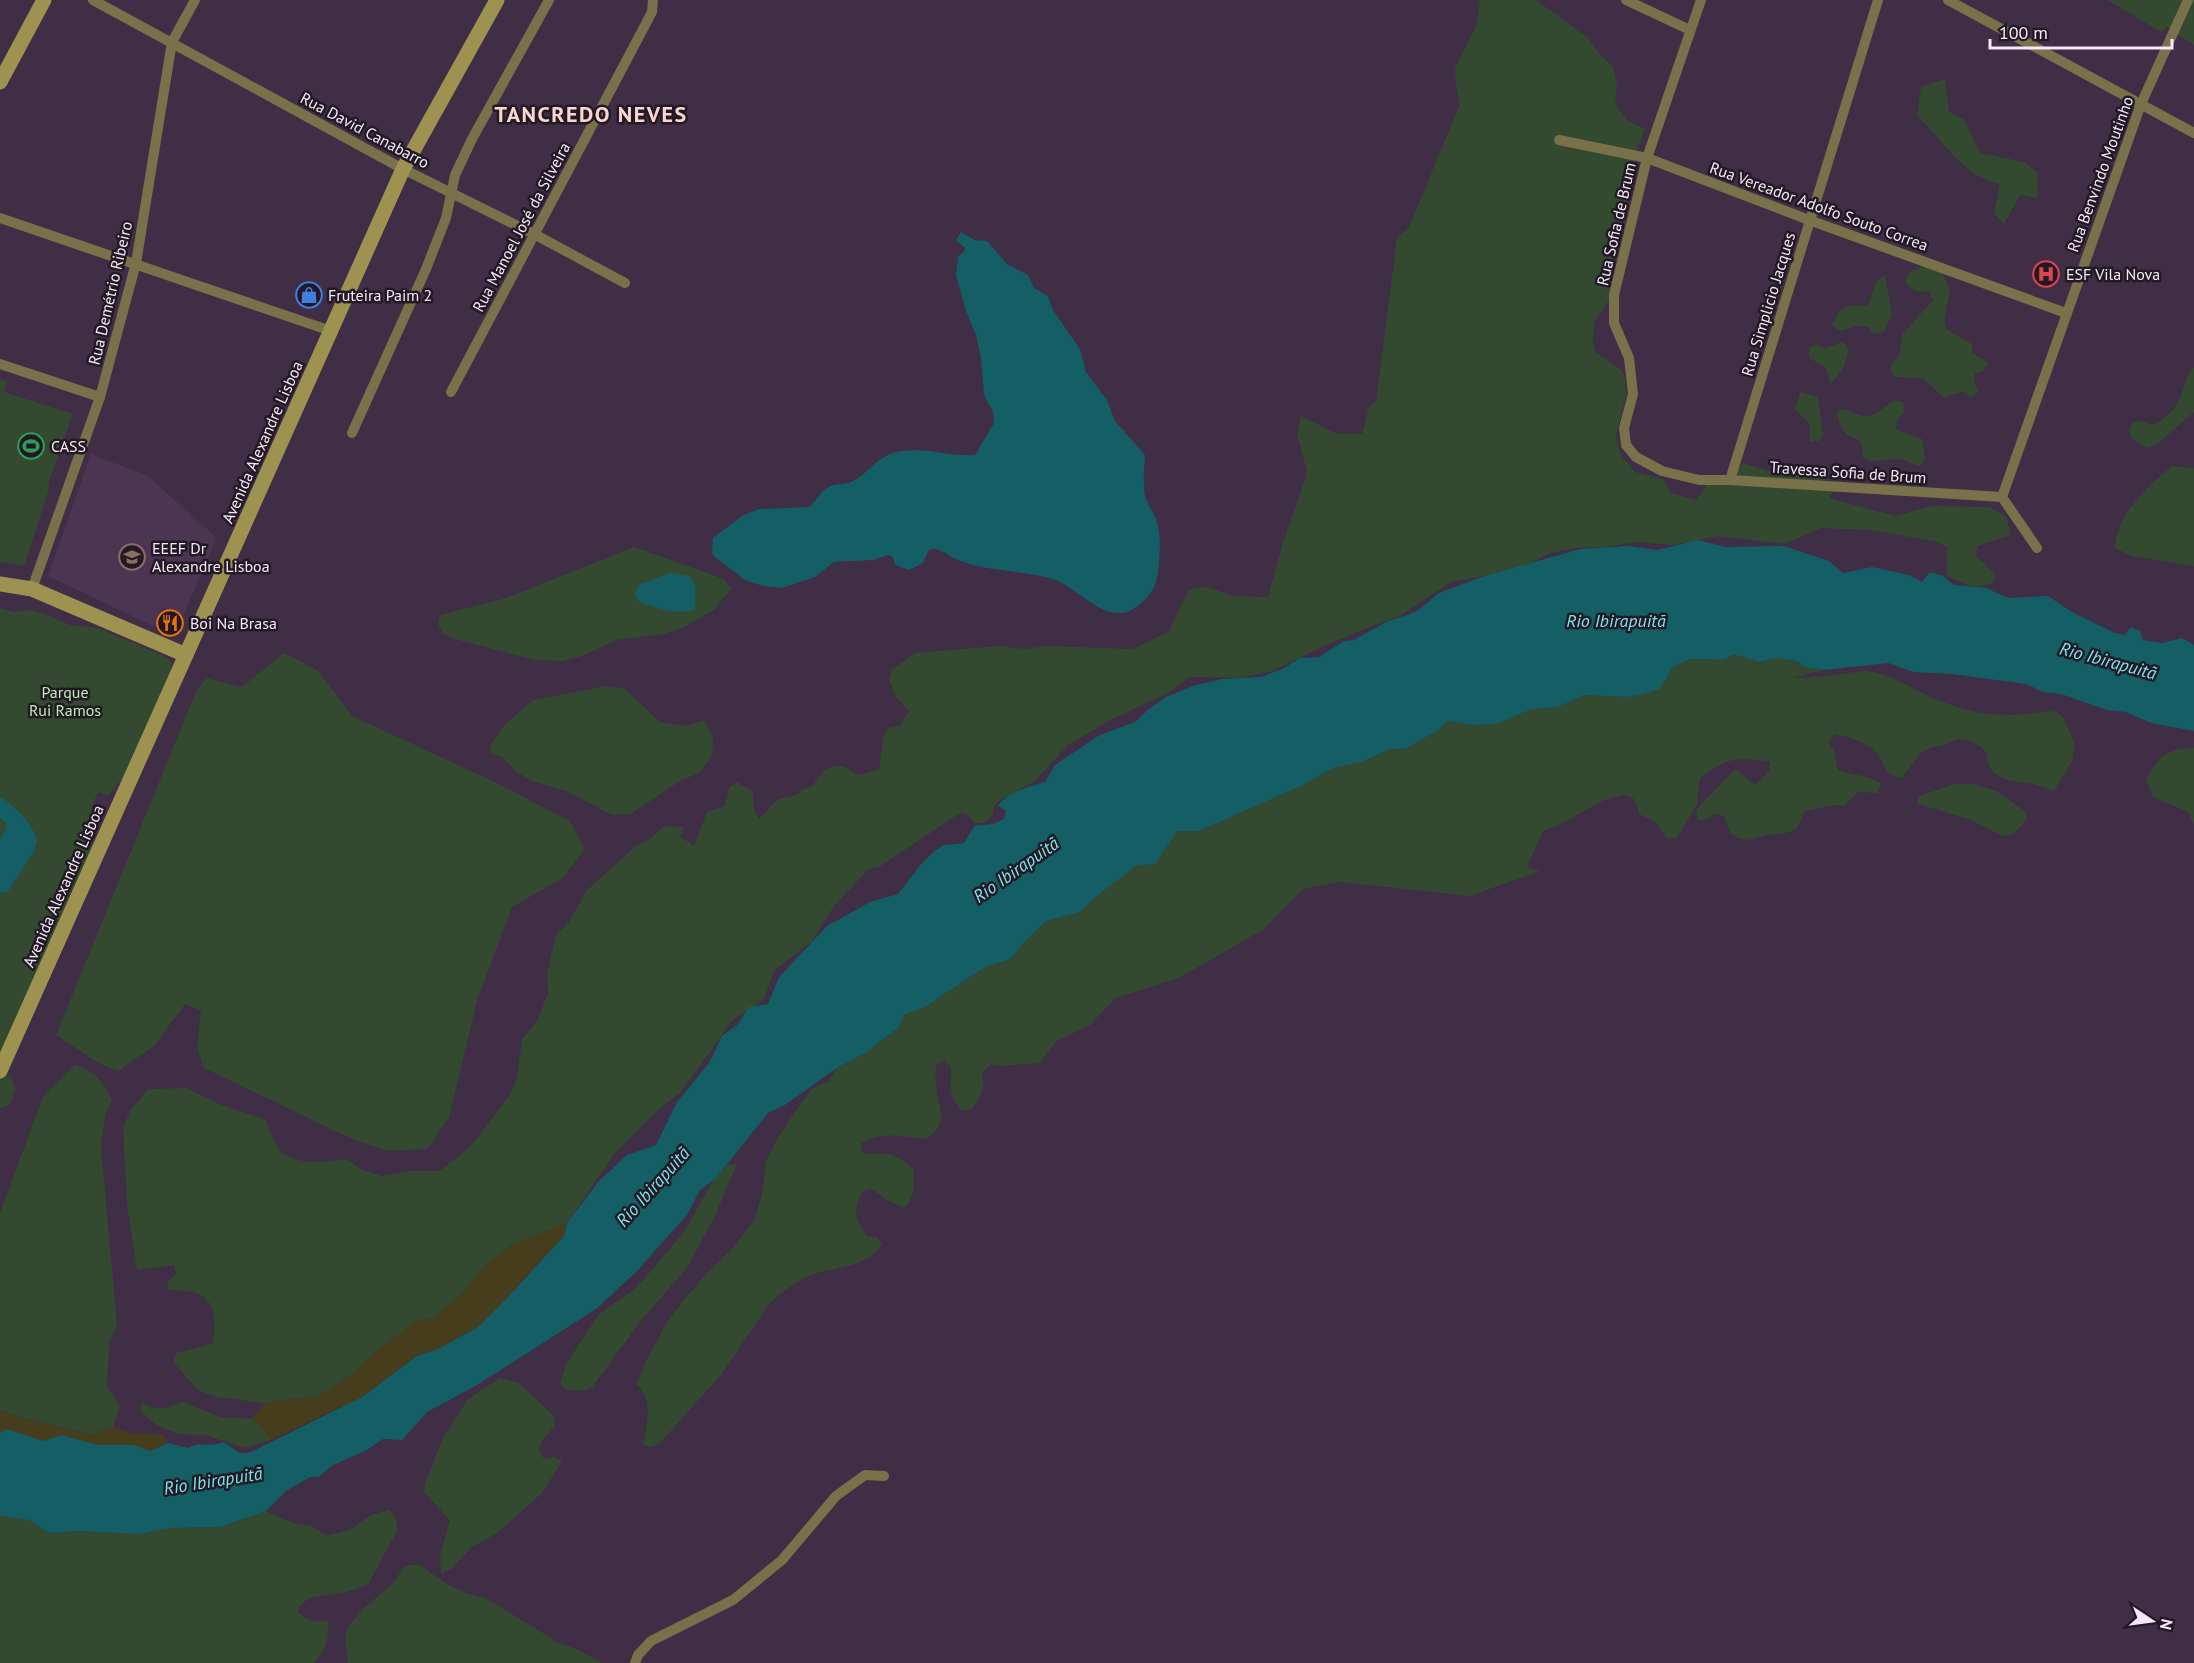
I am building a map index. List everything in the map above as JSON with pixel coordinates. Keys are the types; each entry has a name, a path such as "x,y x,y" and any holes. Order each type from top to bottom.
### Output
{"street":[{"path":"0,82 44,0"},
{"name":"Rua David Canabarro","path":"93,0 403,169 534,234 625,283"},
{"name":"Rua Demétrio Ribeiro","path":"32,589 100,397 136,263 172,42 195,0"},
{"name":"Avenida Alexandre Lisboa","path":"0,1071 403,169 497,0"},
{"path":"352,433 426,269 446,218 455,175 472,139 549,0"},
{"name":"Rua Manoel José da Silveira","path":"451,392 651,12 653,0"},
{"path":"1626,0 1690,30"},
{"name":"Rua Sofia de Brum","path":"1636,457 1626,445 1624,428 1633,394 1629,358 1614,323 1614,295 1647,158 1701,0"},
{"name":"Rua Simplicio Jacques","path":"1730,480 1878,0"},
{"path":"1948,0 2194,133"},
{"name":"Rua Benvindo Moutinho","path":"2002,497 2141,104 2188,0"},
{"name":"Rua Vereador Adolfo Souto Correa","path":"1559,140 1647,158 1809,220 2066,313"},
{"path":"0,218 331,331"},
{"path":"0,364 100,397"},
{"name":"Travessa Sofia de Brum","path":"1636,457 1662,471 1699,480 2002,497"},
{"path":"2002,497 2037,548"},
{"path":"0,584 32,589 186,655"},
{"path":"635,1663 638,1655 651,1641 733,1600 782,1560 836,1496 865,1475 884,1476"}],"shaded area":[{"name":"EEEF Dr Alexandre Lisboa","path":"91,454 148,476 217,538 183,616 162,608 155,627 48,576"}],"green space":[{"path":"1480,0 1536,0 1588,38 1599,54 1613,66 1617,86 1615,105 1628,121 1645,129 1627,175 1631,184 1612,261 1610,298 1594,323 1593,343 1596,353 1620,369 1625,377 1626,396 1616,435 1620,454 1635,472 1663,479 1671,493 1697,500 1713,475 1731,478 1743,463 1778,472 1792,471 1812,465 1828,475 1827,485 1832,493 1829,498 1895,516 1932,506 1989,507 2006,516 2011,535 1978,546 1975,555 1996,575 1992,584 1973,587 1947,576 1947,547 1934,541 1869,530 1821,528 1785,544 1719,536 1673,545 1635,542 1606,547 1576,548 1548,554 1521,569 1451,582 1401,615 1337,640 1272,671 1239,678 1190,677 1166,694 1112,719 1068,745 1035,781 1000,800 994,807 992,816 984,823 974,823 969,815 960,813 879,867 869,869 834,906 812,941 774,971 764,999 732,1021 681,1092 657,1111 615,1153 567,1223 510,1246 481,1269 464,1292 433,1318 414,1323 374,1353 353,1373 320,1396 265,1403 216,1397 198,1390 173,1362 176,1353 212,1344 215,1322 209,1302 197,1293 167,1290 168,1281 176,1274 174,1265 137,1270 127,1204 123,1128 130,1111 148,1089 186,1088 219,1104 266,1120 277,1146 291,1158 309,1162 347,1159 362,1170 382,1176 410,1171 439,1171 469,1148 511,1094 517,1077 522,1040 538,1019 548,993 547,974 556,935 569,922 587,890 635,847 651,838 665,826 684,827 681,837 694,846 707,812 725,806 729,788 737,782 753,792 754,811 759,819 778,799 797,795 803,789 812,787 831,767 842,767 856,775 879,770 884,733 890,727 900,726 909,711 896,697 889,680 892,670 915,653 998,646 1026,649 1045,646 1133,649 1169,631 1189,589 1207,587 1234,596 1268,597 1283,542 1307,471 1297,434 1301,416 1335,433 1362,434 1369,407 1376,401 1397,238 1409,227 1460,104 1455,68 1476,27"},
{"path":"2107,0 2194,0 2194,45 2167,27 2161,32"},
{"path":"1945,79 1949,112 1964,119 1980,153 2024,162 2038,173 2037,198 2020,195 2004,224 1994,213 2000,184 1973,173 1948,150 1917,115 1921,87"},
{"path":"1926,265 1942,272 1950,291 1944,320 1946,329 1972,344 1972,353 1988,362 1984,371 1975,373 1974,383 1979,391 1971,397 1963,391 1944,398 1923,378 1894,377 1890,368 1900,353 1902,335 1933,300 1929,291 1916,291 1905,282 1909,273"},
{"path":"1885,275 1892,315 1884,332 1873,334 1868,326 1840,331 1832,325 1842,309 1854,305 1868,306 1877,280"},
{"path":"1843,342 1849,349 1843,369 1831,384 1825,367 1809,358 1809,348 1817,344 1825,348"},
{"path":"2194,367 2194,412 2156,445 2147,448 2131,438 2129,429 2134,422 2143,421 2152,425 2172,411"},
{"name":"CASS","path":"0,379 7,382 4,392 73,414 48,484 50,486 24,566 0,562"},
{"path":"1800,392 1818,397 1823,436 1819,441 1810,442 1809,423 1795,409"},
{"path":"1894,400 1903,402 1905,412 1898,419 1896,429 1922,439 1925,459 1919,466 1901,459 1871,461 1862,457 1863,448 1859,440 1846,433 1836,412 1845,409 1867,416 1876,413"},
{"path":"2172,466 2194,468 2194,566 2132,556 2115,548 2121,524 2127,513 2144,492"},
{"path":"634,547 724,579 731,589 714,610 682,628 664,634 616,640 582,656 563,661 535,660 451,638 443,633 438,624 440,615 506,598"},
{"name":"Parque Rui Ramos","path":"0,608 14,612 29,610 70,625 98,628 162,655 172,663 168,685 127,773 108,796 98,792 91,808 95,815 91,823 94,845 83,880 71,890 71,911 0,1067"},
{"path":"284,653 317,670 352,716 499,784 570,821 585,849 563,878 512,907 477,1001 449,1118 427,1149 389,1151 352,1139 204,1068 197,1047 201,1011 185,1004 154,1046 118,1071 100,1064 56,1035 195,694 206,678 242,687"},
{"path":"1733,654 1759,662 1777,658 1797,661 1805,667 1824,670 1793,678 1862,671 1876,673 1954,706 1983,713 2009,715 2055,711 2063,717 2075,744 2072,761 2054,791 2034,784 1999,777 1990,768 1987,753 1980,746 1967,740 1957,739 1921,753 1902,778 1891,775 1877,753 1868,745 1834,734 1829,743 1834,751 1838,770 1876,781 1881,784 1878,793 1858,792 1844,806 1834,805 1805,811 1796,829 1748,840 1739,839 1731,833 1724,816 1715,814 1707,819 1698,820 1696,810 1734,770 1756,785 1769,771 1770,762 1740,759 1725,762 1700,778 1697,805 1676,839 1666,838 1656,822 1639,814 1632,797 1623,795 1604,800 1561,824 1543,831 1527,867 1540,871 1470,896 1340,882 1303,889 1264,929 1179,978 1116,998 1090,1025 1057,1041 1039,1063 1002,1066 990,1064 982,1074 981,1093 971,1110 962,1110 954,1101 951,1090 951,1067 944,1060 936,1066 941,1120 934,1132 927,1139 884,1136 861,1144 863,1153 891,1155 901,1159 914,1170 912,1195 904,1208 887,1200 872,1189 863,1191 857,1204 856,1215 867,1236 877,1237 882,1245 860,1262 802,1279 770,1303 720,1376 660,1443 651,1447 643,1444 648,1412 645,1396 636,1384 665,1325 705,1275 733,1248 755,1218 763,1190 766,1162 778,1137 812,1089 829,1081 837,1068 867,1052 899,1027 904,1015 925,1007 985,967 1011,959 1024,942 1046,921 1080,912 1177,831 1199,831 1303,785 1333,768 1362,762 1388,750 1407,748 1437,731 1448,721 1474,725 1496,724 1532,709 1558,707 1585,695 1627,697 1660,689 1673,667 1690,659 1725,660"},
{"path":"607,686 625,689 660,722 687,726 704,720 713,737 712,757 699,773 680,781 631,814 612,815 568,792 532,781 515,771 503,757 493,755 489,747 505,724 533,700"},
{"path":"2185,748 2194,748 2194,825 2188,812 2153,797 2146,779 2165,755"},
{"path":"1955,784 1974,784 1996,791 2024,810 2027,819 2013,834 2003,836 1969,819 1918,804 1919,796"},
{"path":"75,1065 93,1073 112,1101 105,1115 101,1147 117,1324 109,1344 107,1387 120,1405 113,1427 91,1435 0,1410 0,1213 43,1097"},
{"path":"0,1073 11,1077 16,1089 10,1105 0,1108"},
{"path":"737,1164 714,1218 687,1268 643,1318 593,1386 585,1391 567,1390 560,1384 566,1364 599,1314 631,1292 645,1278 684,1232 714,1179 727,1165"},
{"path":"500,1378 519,1383 554,1416 555,1426 542,1440 539,1450 544,1459 554,1457 562,1461 542,1493 497,1533 471,1548 450,1570 441,1574 440,1556 450,1520 424,1492 425,1483 442,1440 468,1399"},
{"path":"182,1402 221,1417 252,1419 261,1425 271,1440 245,1448 205,1435 179,1434 157,1426 140,1410 142,1403 162,1409"},
{"path":"389,1510 396,1517 397,1531 368,1585 346,1592 309,1598 299,1607 298,1612 308,1620 328,1621 326,1644 314,1663 0,1663 0,1516 29,1520 49,1533 78,1531 140,1534 170,1528 221,1527 266,1511 293,1523 312,1526 326,1536 350,1530 370,1515"},
{"path":"406,1565 420,1565 447,1584 465,1593 486,1598 559,1643 577,1649 602,1663 346,1663 348,1661 345,1637 348,1627 364,1608 391,1585"}],"sand":[{"path":"567,1223 564,1236 478,1327 436,1350 417,1356 362,1397 271,1440 261,1425 252,1419 265,1403 320,1396 353,1373 374,1353 414,1322 433,1318 464,1292 481,1269 510,1246"},
{"path":"0,1410 91,1435 113,1427 134,1434 163,1434 168,1443 150,1451 133,1445 99,1445 61,1435 43,1441 7,1429 0,1433"}],"water":[{"path":"961,232 975,240 987,241 1007,264 1028,275 1034,288 1048,296 1053,310 1080,349 1086,372 1107,400 1115,421 1145,455 1145,496 1160,536 1158,571 1150,595 1127,612 1115,613 1105,610 1052,579 969,564 936,549 929,550 923,563 909,570 896,565 892,556 888,555 874,560 834,562 815,577 782,588 763,586 745,580 712,553 713,538 742,516 759,509 810,507 826,488 851,482 887,455 913,450 975,455 994,423 993,412 984,395 981,358 976,335 966,311 956,275 958,256 964,252 965,248 956,240"},
{"name":"Rio Ibirapuitã","path":"1697,540 1726,547 1784,546 1829,561 1843,573 1872,567 1909,575 1922,582 1930,572 1943,576 1954,585 1986,588 2009,598 2048,596 2072,612 2115,633 2125,635 2131,627 2140,631 2143,640 2162,643 2182,638 2194,645 2194,731 2151,723 2126,712 2107,710 2061,694 2043,692 2026,684 1952,674 1914,672 1888,663 1824,670 1805,667 1797,661 1777,658 1759,662 1733,654 1725,660 1690,659 1673,667 1660,689 1643,694 1627,697 1585,695 1558,707 1532,709 1496,724 1474,725 1448,721 1437,731 1407,748 1388,750 1362,762 1333,768 1303,785 1199,831 1177,831 1155,864 1137,865 1080,912 1046,921 1024,942 1011,959 985,967 925,1007 904,1015 899,1027 867,1052 837,1068 785,1105 768,1113 715,1179 700,1190 687,1215 637,1271 596,1309 477,1385 427,1412 402,1440 383,1439 367,1450 333,1465 319,1477 310,1477 286,1491 266,1511 221,1527 170,1528 140,1534 78,1531 49,1533 29,1520 0,1516 0,1433 7,1429 43,1441 61,1435 99,1445 133,1445 150,1451 168,1443 188,1448 224,1442 239,1453 249,1453 362,1397 417,1356 436,1350 478,1327 564,1236 567,1223 599,1181 627,1155 656,1145 677,1102 709,1063 722,1036 738,1024 749,1007 768,1004 779,977 827,926 870,902 898,894 922,863 936,850 944,845 964,843 974,826 992,824 1004,819 1006,811 998,806 1002,801 1019,790 1045,782 1055,765 1098,736 1135,722 1166,697 1193,686 1222,679 1261,677 1284,668 1300,658 1319,657 1344,641 1354,640 1388,621 1416,612 1439,593 1485,576 1580,549 1629,546 1658,550"},
{"path":"671,573 689,576 695,585 695,609 674,611 638,601 635,592 640,584"},
{"path":"0,797 23,816 32,828 37,841 34,851 7,893 0,892 0,839 6,829 6,824 0,817"}],"place":[{"name":"ESF Vila Nova","path":"2046,274"},
{"name":"Fruteira Paim 2","path":"309,295"},
{"name":"CASS","path":"31,446"},
{"name":"EEEF Dr Alexandre Lisboa","path":"132,557"},
{"name":"Boi Na Brasa","path":"170,623"}],"district":[{"name":"TANCREDO NEVES","path":"591,114"}]}
